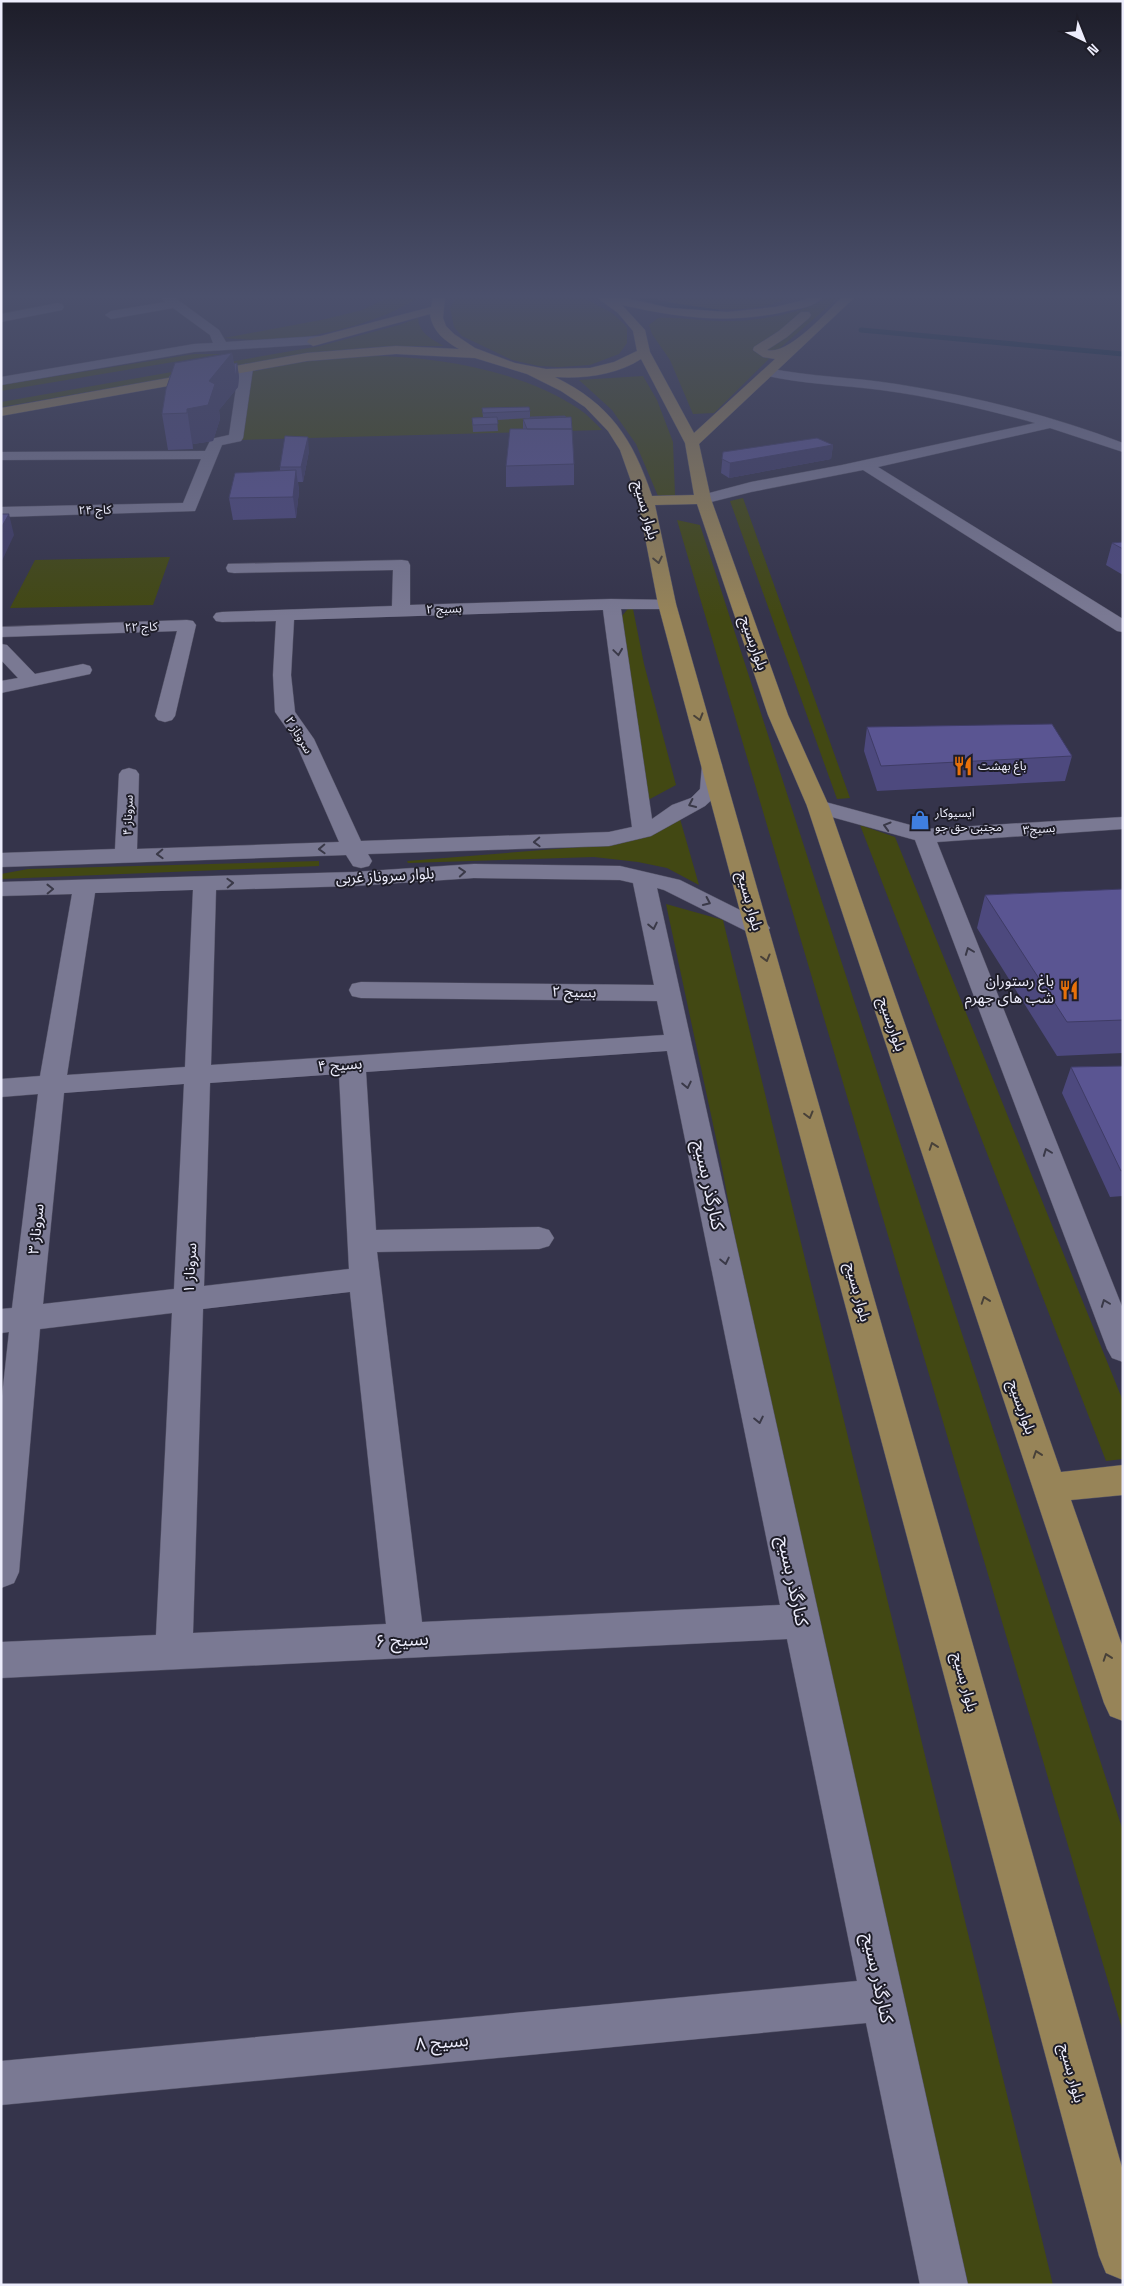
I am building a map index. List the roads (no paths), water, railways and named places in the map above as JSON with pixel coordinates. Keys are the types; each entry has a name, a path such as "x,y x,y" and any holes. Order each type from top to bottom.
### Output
{"main road":[{"path":"1,412 13,405 12,404"},
{"path":"1,412 46,404"},
{"name":"بلوار بسیج","path":"588,404 597,410 624,442 646,501 667,604 758,928 1123,2256"},
{"name":"بلواربسیج","path":"671,404 692,443 703,499 778,715 818,806 1123,1703"},
{"path":"692,443 734,404"},
{"path":"646,501 703,499"},
{"path":"1049,1488 1123,1480"}],"street":[{"path":"4,456 211,455 216,442 236,438 241,404"},
{"path":"964,404 1051,423 1123,448"},
{"path":"703,499 1051,423"},
{"path":"4,456 72,442"},
{"name":"کاج ۲۴","path":"1,512 189,508 211,455"},
{"path":"865,465 1123,627"},
{"path":"234,568 402,564 401,610"},
{"path":"611,604 643,831"},
{"name":"بسیج ۲","path":"222,617 401,610 667,604"},
{"name":"سروناز ۲","path":"286,614 282,675 285,712 304,739 352,848 362,862 353,879"},
{"name":"کاج ۲۲","path":"1,632 187,625 165,716"},
{"path":"1,649 31,681"},
{"path":"1,687 83,670"},
{"name":"بلوار سروناز غربی","path":"1,860 609,839 643,831 698,802 710,792 712,765"},
{"name":"سروناز ۴","path":"126,856 129,774"},
{"path":"818,806 924,836 1123,1349"},
{"name":"بسیج۳","path":"924,836 1123,823"},
{"name":"بلوار سروناز غربی","path":"1,889 353,879 474,871 620,872 672,885 758,928"},
{"name":"کنارگذر بسیج","path":"643,878 944,2285"},
{"name":"سروناز ۱","path":"174,1652 199,1075 205,884"},
{"name":"سروناز ۳","path":"1,1572 13,1319 84,888"},
{"name":"بسیج ۲","path":"361,990 667,993"},
{"name":"بسیج ۴","path":"1,1088 678,1042"},
{"path":"352,1064 364,1279 406,1640"},
{"path":"362,1241 539,1238"},
{"path":"13,1319 364,1279"},
{"name":"بسیج ۶","path":"1,1660 802,1621"},
{"name":"بسیج ۸","path":"1,2083 882,2000"}],"place":[{"name":"باغ بهشت","path":"963,766"},
{"name":"ایسیوکار مجتبی حق جو","path":"920,820"},
{"name":"باغ رستوران شب های جهرم","path":"1069,990"}]}
